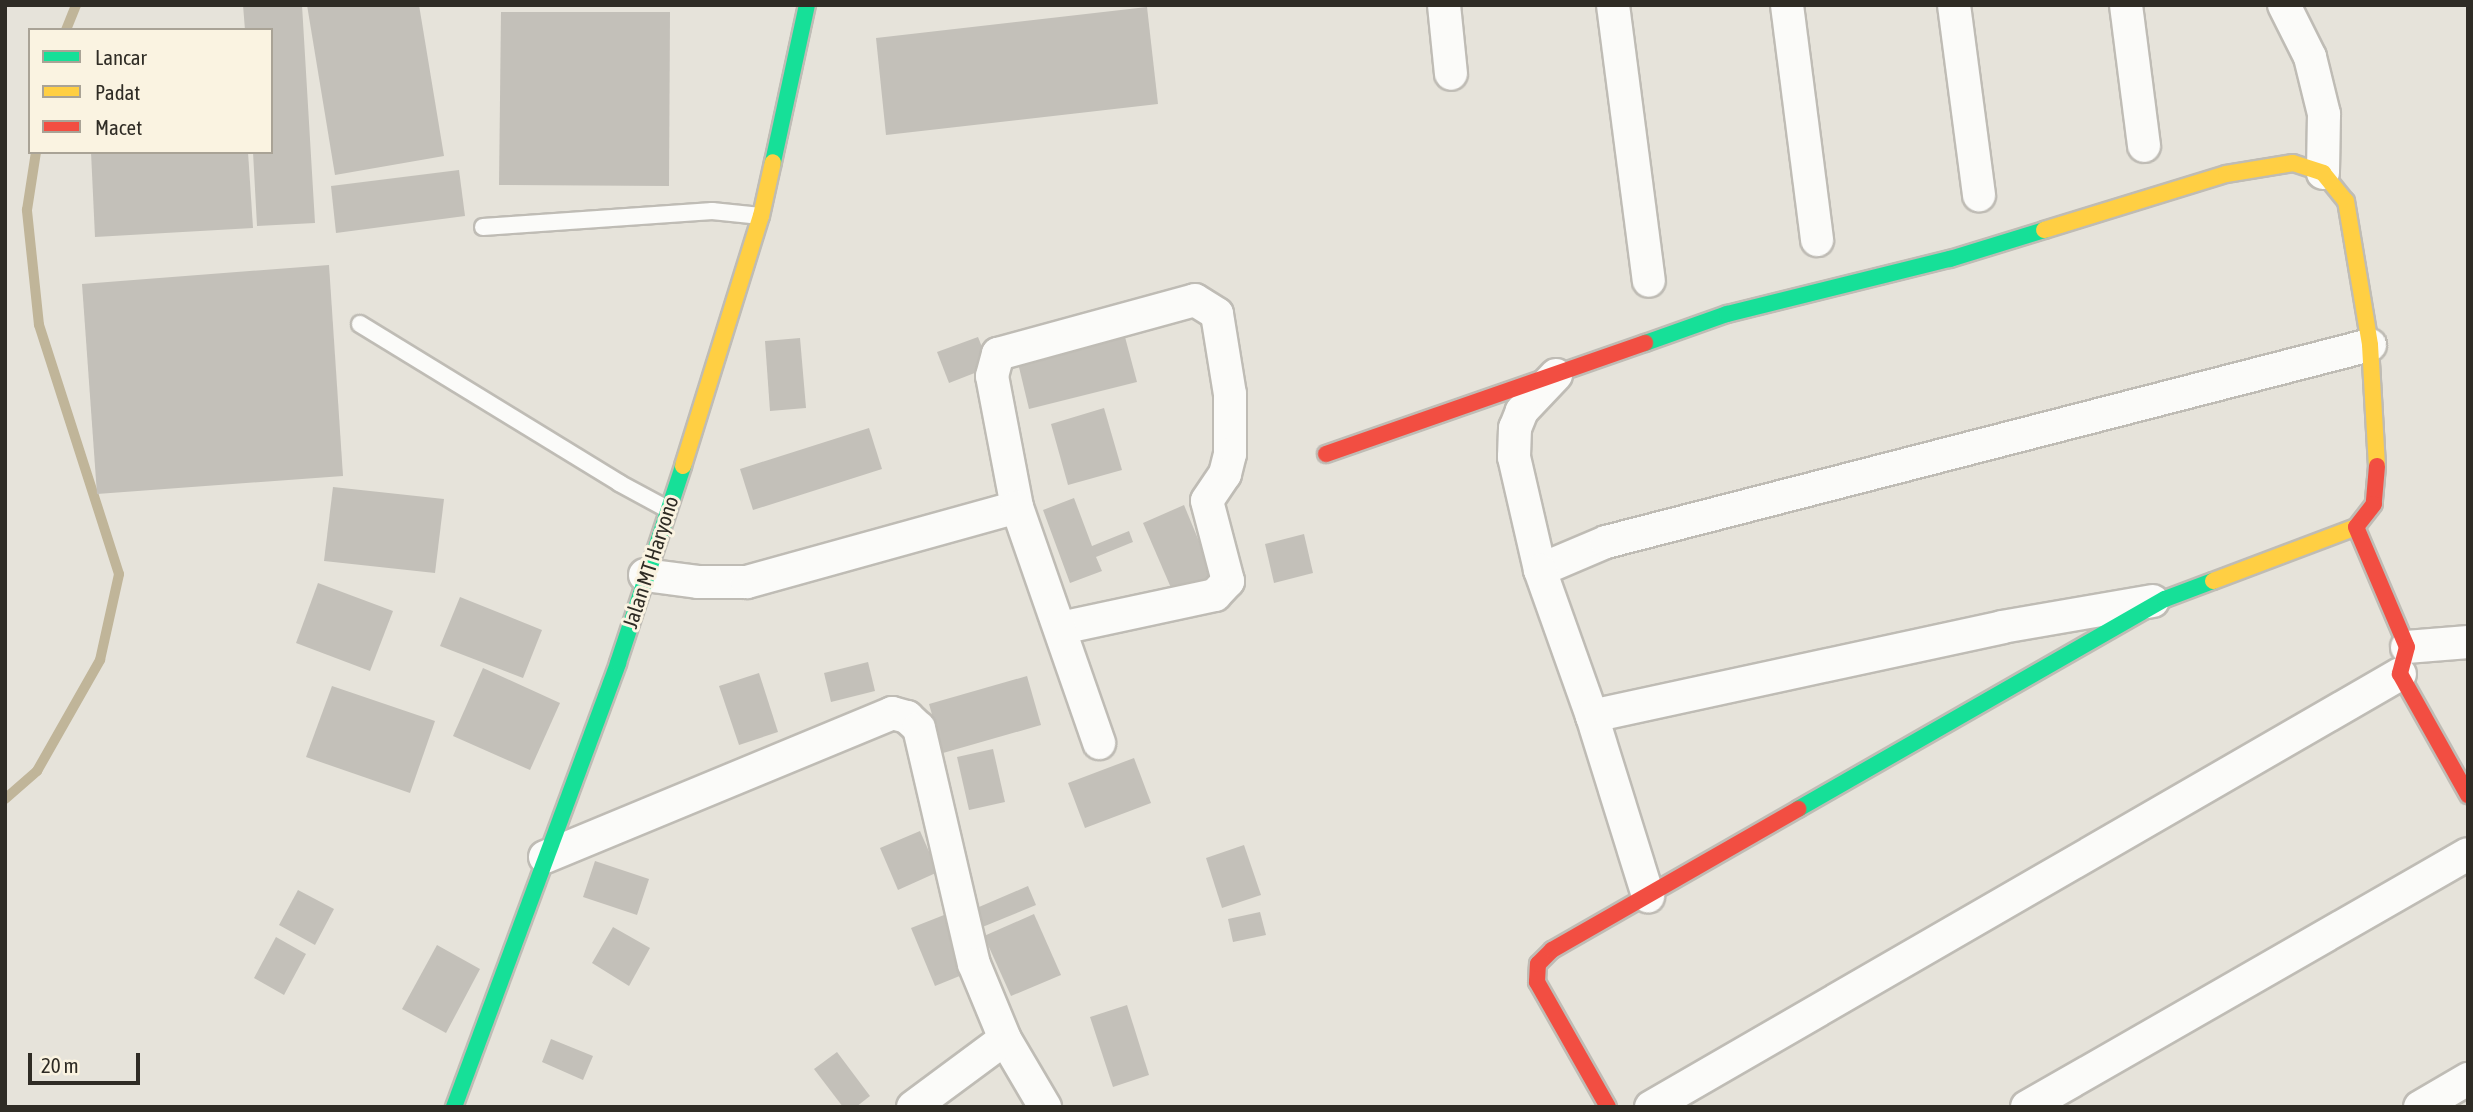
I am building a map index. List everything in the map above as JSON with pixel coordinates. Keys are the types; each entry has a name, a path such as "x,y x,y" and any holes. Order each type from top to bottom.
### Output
{"street":[{"name":"Jalan MT Haryono","path":"454,1107 545,857 594,733 761,216 807,5"},
{"path":"1444,5 1451,74"},
{"path":"1613,5 1649,281"},
{"path":"1787,5 1817,240"},
{"path":"1954,5 1979,195"},
{"path":"2126,5 2144,146"},
{"path":"2286,7 2310,57 2325,114 2323,173"},
{"path":"1325,454 1727,314 1950,259 2225,174 2293,163 2323,173 2346,201 2370,345 2377,470 2374,504 2356,527 2165,599 1552,950 1538,964 1537,982 1608,1107"},
{"path":"1061,628 1215,595 1228,581 1207,501 1224,474 1230,454 1230,394 1217,314 1195,300 999,354 992,376 1017,507 1099,743"},
{"path":"1540,570 1606,542 2370,345"},
{"path":"1556,374 1522,411 1515,428 1514,457 1540,570 1592,716 1648,896"},
{"path":"645,575 698,582 747,582 1017,507"},
{"path":"2356,527 2404,661 2468,795"},
{"path":"1592,716 2002,627 2165,599"},
{"path":"1651,1107 2404,661 2468,642"},
{"path":"545,857 892,713 907,717 919,728 974,964 1004,1039 1045,1107"},
{"path":"2027,1107 2468,853"},
{"path":"913,1107 1004,1039"},
{"path":"2420,1107 2468,1079"}],"lane":[{"path":"483,227 712,211 761,216"},
{"path":"360,324 619,483 667,509"}],"building":[{"path":"243,5 302,5 315,223 257,226 253,154 273,154 273,28 245,28"},
{"path":"307,5 419,5 444,156 335,175"},
{"path":"1147,7 1158,104 886,135 876,38"},
{"path":"501,12 670,12 669,186 499,185"},
{"path":"91,154 248,154 253,228 95,237"},
{"path":"459,170 465,216 336,233 331,186"},
{"path":"329,265 343,476 97,494 82,284"},
{"path":"978,337 990,367 949,383 937,352"},
{"path":"1125,337 1137,382 1029,409 1018,363"},
{"path":"800,338 806,408 770,411 765,341"},
{"path":"1104,408 1122,470 1068,485 1051,424"},
{"path":"869,428 882,469 753,510 740,469"},
{"path":"333,487 444,499 435,573 324,561"},
{"path":"1074,498 1092,546 1129,531 1133,542 1096,557 1102,571 1070,583 1043,510"},
{"path":"1184,505 1215,580 1175,597 1143,523"},
{"path":"1304,534 1313,573 1274,583 1265,544"},
{"path":"318,583 393,611 370,671 296,643"},
{"path":"460,597 542,630 523,678 440,646"},
{"path":"868,662 875,691 831,702 824,673"},
{"path":"483,668 560,703 530,770 453,736"},
{"path":"759,673 778,732 739,745 719,686"},
{"path":"1027,676 1041,725 943,753 929,704"},
{"path":"332,686 435,721 410,793 306,757"},
{"path":"993,749 1005,802 969,810 957,757"},
{"path":"1134,758 1151,803 1085,828 1068,783"},
{"path":"920,831 938,872 898,890 880,848"},
{"path":"1244,845 1261,895 1222,908 1206,858"},
{"path":"595,861 649,879 637,915 583,897"},
{"path":"1028,886 1036,905 980,928 972,910"},
{"path":"298,890 334,909 315,945 279,925"},
{"path":"1260,912 1266,935 1233,942 1228,919"},
{"path":"1034,914 1061,975 1011,996 984,936"},
{"path":"944,915 967,973 935,986 911,928"},
{"path":"613,927 650,948 629,986 592,963"},
{"path":"276,937 306,954 284,995 254,978"},
{"path":"437,945 480,969 446,1033 402,1009"},
{"path":"1127,1005 1149,1075 1113,1087 1090,1017"},
{"path":"551,1039 593,1056 583,1080 542,1062"},
{"path":"837,1052 870,1096 856,1107 843,1107 814,1069"}],"waterway":[{"path":"67,28 76,5"},
{"path":"5,799 37,771 100,660 119,574 39,325 27,210 36,154"}],"traffic: fast":[{"path":"773,162 807,5"},
{"path":"1645,343 1727,314 1950,259 2044,230"},
{"path":"454,1107 618,663 683,466"},
{"path":"1798,809 2165,599 2213,581"}],"traffic: slow":[{"path":"683,466 761,216 773,162"},
{"path":"2044,230 2226,174 2293,163 2323,173 2346,201 2370,345 2377,466"},
{"path":"2213,581 2356,527"}],"traffic: jam":[{"path":"1326,454 1645,343"},
{"path":"2377,466 2374,504 2356,527 2407,647 2400,674 2468,795"},
{"path":"1608,1107 1537,982 1538,964 1552,950 1798,809"}]}
